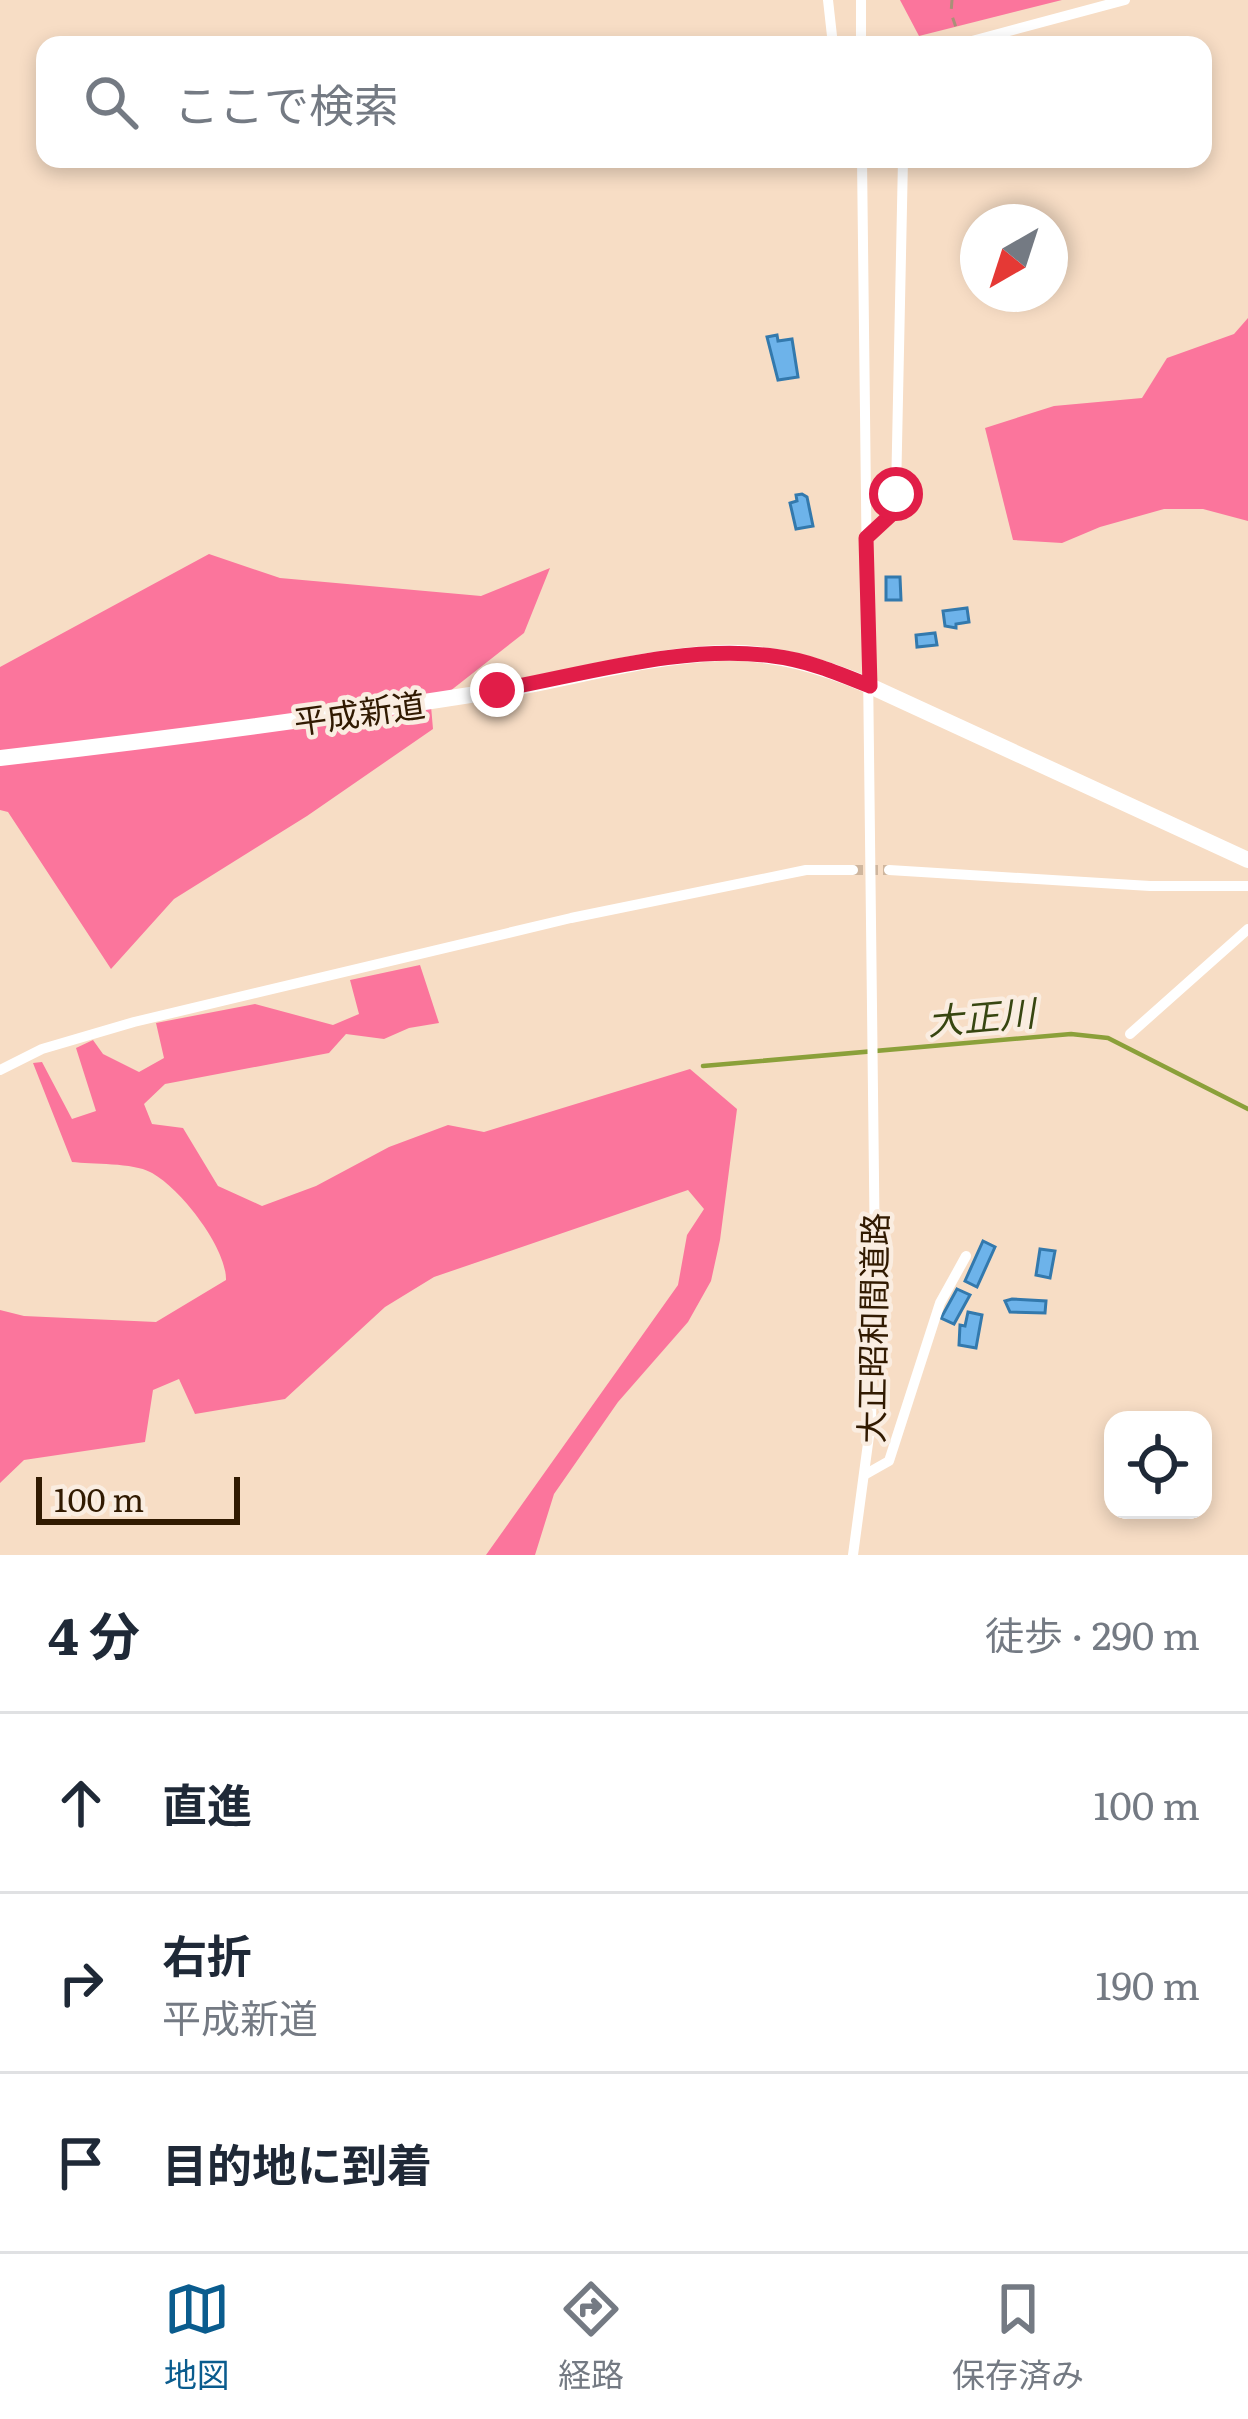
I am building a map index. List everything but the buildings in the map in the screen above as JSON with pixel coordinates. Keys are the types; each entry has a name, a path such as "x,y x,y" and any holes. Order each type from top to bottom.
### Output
{"street":[{"path":"827,0 832,36"},
{"path":"861,0 861,36"},
{"path":"990,36 1125,0"},
{"name":"大正昭和間道路","path":"853,1555 866,1474 875,1262 862,168"},
{"path":"866,538 893,513 896,494 903,168"},
{"name":"平成新道","path":"0,758 209,733 721,653 773,656 824,666 1248,860"},
{"path":"0,1070 41,1049 134,1022 571,918 806,869 853,870"},
{"path":"889,871 1126,885 1248,886"},
{"path":"1130,1034 1248,928"},
{"path":"866,1474 890,1460 940,1303 966,1256"}],"path":[{"path":"952,0 958,36"}],"shaded area":[{"path":"900,0 1062,0 919,36"},
{"path":"1248,318 1248,521 1203,509 1164,509 1062,543 1013,540 985,428 1054,406 1142,398 1167,358 1234,334"},
{"path":"209,554 280,578 481,596 550,568 524,633 431,706 433,729 174,899 111,969 8,812 0,810 0,667"},
{"path":"420,965 439,1023 384,1039 346,1034 329,1053 165,1084 144,1104 152,1124 183,1128 218,1186 262,1206 448,1125 484,1132 690,1069 737,1109 711,1281 688,1322 618,1402 554,1494 535,1555 486,1555 678,1285 687,1235 704,1209 688,1190 434,1277 385,1307 285,1399 195,1414 179,1379 153,1390 145,1442 24,1460 0,1483 0,1310 24,1316 156,1322 226,1280 210,1235 162,1179 134,1167 72,1162 33,1063 42,1062 72,1119 96,1111 76,1048 93,1040 103,1054 139,1072 164,1058 156,1023 255,1004 333,1025 359,1014 350,980"}],"waterway":[{"name":"大正川","path":"703,1066 1071,1034 1108,1038 1248,1109"}],"tunnel":[{"path":"853,870 889,870"}],"route":[{"path":"497,690 721,653 824,666 870,686 866,538 893,513 896,494"}]}
